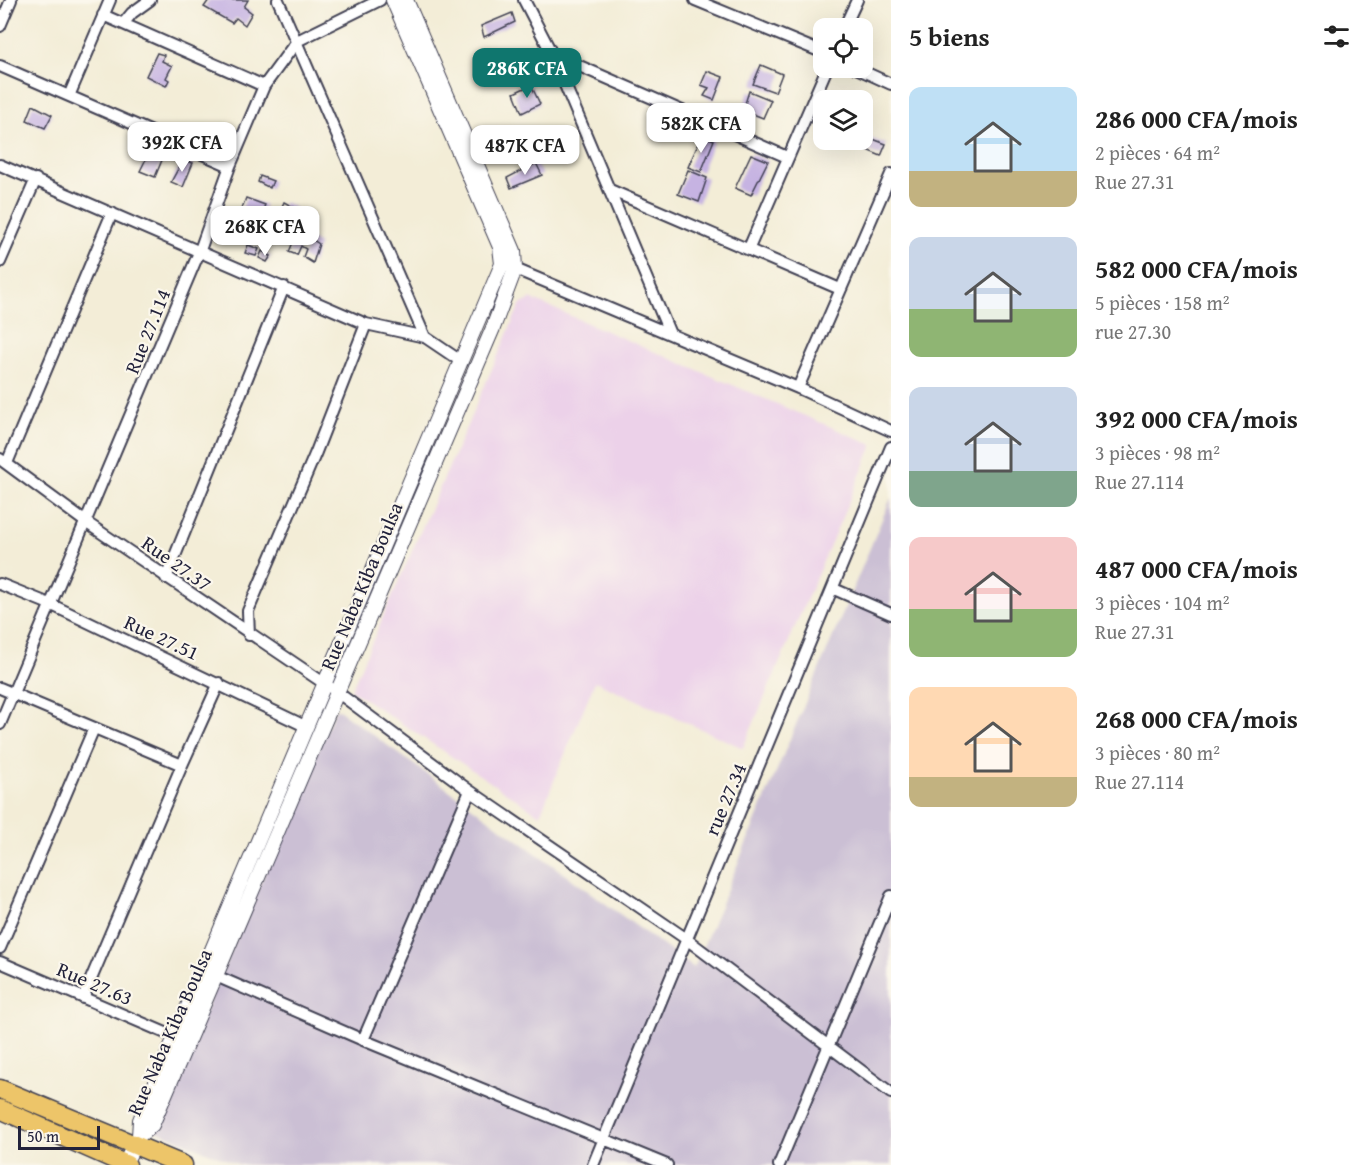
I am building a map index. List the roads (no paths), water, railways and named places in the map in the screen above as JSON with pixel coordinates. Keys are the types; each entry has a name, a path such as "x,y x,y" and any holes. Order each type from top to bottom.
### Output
{"main road":[{"path":"0,1089 137,1140 183,1165"},
{"path":"0,1109 126,1165"}],"street":[{"path":"0,26 11,0"},
{"path":"69,96 110,0"},
{"path":"123,24 132,13 150,0"},
{"path":"278,0 425,337"},
{"name":"Rue 27.114","path":"0,724 87,523 200,250 230,166 264,86 297,42 380,0"},
{"path":"393,0 509,266 798,388 891,431"},
{"path":"406,0 514,251 509,266"},
{"path":"524,0 552,54 670,334"},
{"path":"695,0 813,48"},
{"path":"849,18 857,0"},
{"path":"104,15 264,86"},
{"path":"552,54 787,157"},
{"path":"0,66 230,166"},
{"path":"873,76 891,84"},
{"path":"749,248 823,78"},
{"path":"0,165 366,324 425,337 462,362"},
{"path":"798,388 891,174"},
{"path":"0,262 36,179"},
{"path":"610,190 840,289"},
{"path":"3,461 112,213"},
{"name":"Rue Naba Kiba Boulsa","path":"137,1140 152,1125 216,976 462,362 509,266"},
{"name":"Rue Naba Kiba Boulsa","path":"137,1140 140,1120 307,727 331,689 508,292 509,266"},
{"path":"166,578 284,287"},
{"path":"249,635 248,611 316,452 366,324"},
{"name":"rue 27.34","path":"593,1165 685,938 834,589 891,447"},
{"name":"Rue 27.37","path":"3,461 166,578 331,689 470,791 685,938 891,1094"},
{"name":"Rue 27.51","path":"0,584 52,604 307,727"},
{"path":"834,589 891,614"},
{"path":"232,623 248,611"},
{"path":"83,998 219,683"},
{"path":"0,688 182,765"},
{"path":"0,948 94,728"},
{"path":"363,1040 470,791"},
{"path":"779,1165 891,896"},
{"name":"Rue 27.63","path":"0,962 175,1037"},
{"path":"216,976 363,1040 667,1165"},
{"path":"126,1165 137,1140"}]}
